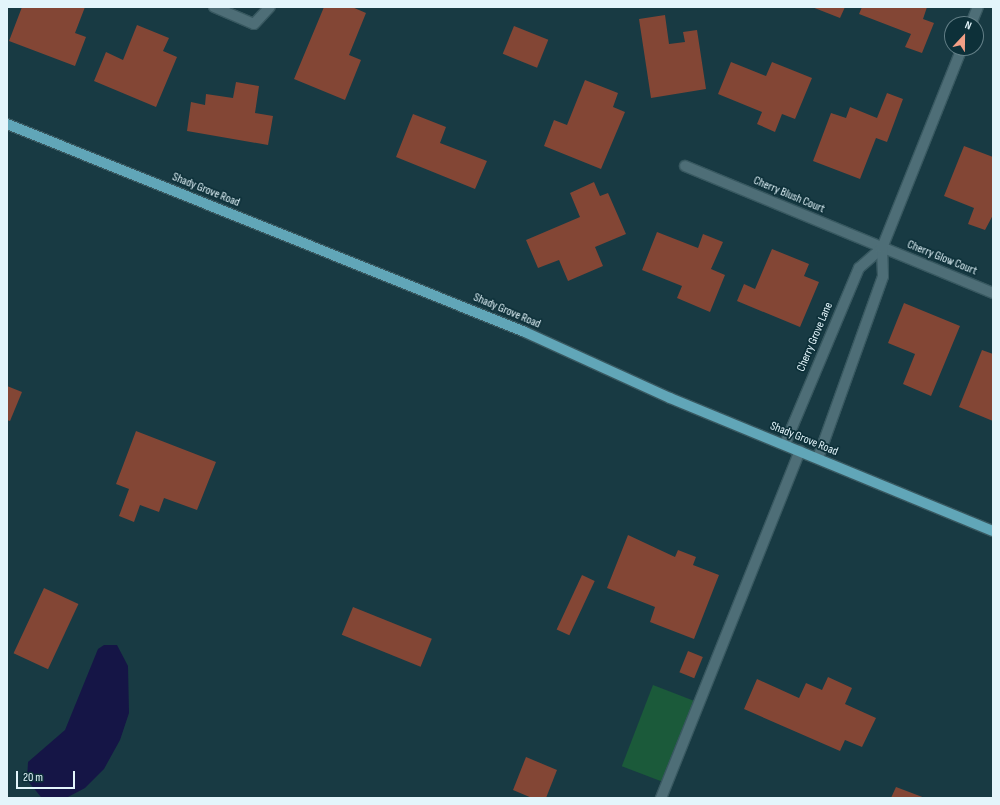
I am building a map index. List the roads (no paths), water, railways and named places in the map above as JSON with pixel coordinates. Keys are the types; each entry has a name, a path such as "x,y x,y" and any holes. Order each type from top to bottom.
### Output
{"main road":[{"name":"Shady Grove Road","path":"7,124 525,332 670,398 785,444 993,531"}],"street":[{"path":"214,7 254,24 270,7"},
{"name":"Cherry Grove Lane","path":"818,458 883,276 882,248 959,56"},
{"name":"Cherry Blush Court","path":"685,166 882,248"},
{"name":"Cherry Grove Lane","path":"785,444 859,268 882,248"},
{"name":"Cherry Glow Court","path":"882,248 993,293"},
{"path":"661,798 800,451"}]}
